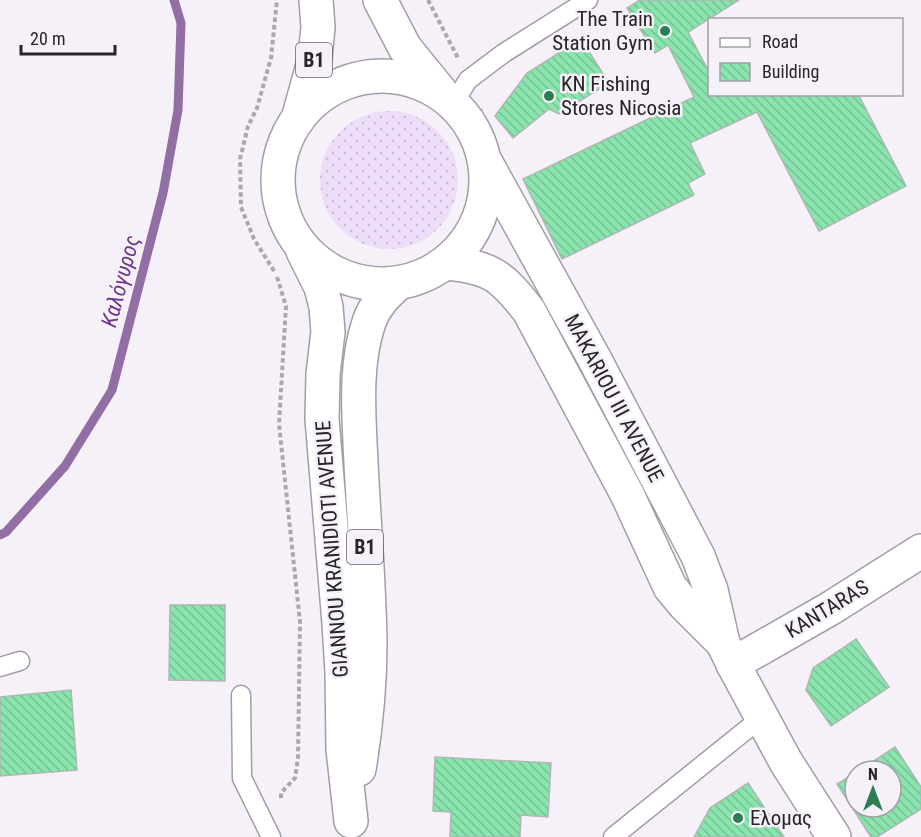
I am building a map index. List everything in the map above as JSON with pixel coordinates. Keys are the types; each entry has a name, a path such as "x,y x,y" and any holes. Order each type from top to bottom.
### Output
{"main road":[{"name":"B1","path":"316,0 318,27 315,58 298,118 282,149 278,183 279,200 291,232 314,260 345,278 363,282 399,283 424,276 446,262 471,234 480,217 485,199 485,161 480,142 471,125 405,48 380,0"},
{"name":"B1","path":"298,118 328,91 347,82 367,77 387,76 408,79 427,86 449,101"},
{"name":"MAKARIOU III AVENUE","path":"485,161 594,358 698,556 711,590 728,654 791,770 834,837"},
{"name":"GIANNOU KRANIDIOTI AVENUE","path":"301,246 321,287 328,324 322,390 322,419 339,623 343,749 351,829"},
{"name":"MAKARIOU III AVENUE","path":"446,262 477,266 487,270 507,285 529,311 627,494 670,587 728,654"},
{"name":"GIANNOU KRANIDIOTI AVENUE","path":"351,829 365,736 370,652 359,428 361,365 370,321 385,295 399,283"},
{"name":"KANTARAS","path":"728,654 831,608 921,551"}],"lane":[{"path":"449,101 468,80 504,53 588,0"},
{"path":"0,667 20,661"},
{"path":"241,694 242,778 271,837"},
{"path":"613,837 761,717"}],"path":[{"path":"277,0 271,57 257,108 248,126 240,159 241,207 254,239 277,276 286,306 279,424 300,622 298,758 295,777"}],"shaded area":[{"path":"389,111 415,117 427,123 437,132 446,142 452,154 458,180 452,206 446,218 437,228 427,237 415,243 389,249 363,243 351,237 341,228 332,218 326,206 320,180 326,154 332,142 341,132 351,123 363,117"}],"building":[{"path":"640,0 739,0 688,32 708,70 708,96 859,96 906,186 819,231 757,112 690,143 705,174 688,183 694,195 562,259 523,179 694,97 668,45 655,53 627,8"},
{"name":"KN Fishing Stores Nicosia","path":"581,39 609,83 559,114 549,109 513,138 495,116 527,73"},
{"path":"170,605 225,605 225,681 169,680"},
{"path":"856,639 889,687 831,726 806,690 813,668"},
{"path":"71,690 77,770 0,776 0,697"},
{"path":"895,747 903,759 876,759"},
{"path":"435,757 551,763 548,817 521,815 520,837 450,837 451,812 433,811"},
{"path":"903,759 921,787 921,809 877,837 871,837 859,819 903,819"},
{"path":"843,780 843,793 837,784"},
{"name":"Ελομας","path":"748,783 784,837 694,837 710,808"}],"waterway":[{"name":"Καλόγυρος","path":"0,535 6,532 65,466 112,390 163,193 178,110 181,23 174,0"}],"place":[{"name":"The Train Station Gym","path":"665,31"},
{"name":"KN Fishing Stores Nicosia","path":"549,96"},
{"name":"Ελομας","path":"738,818"}]}
